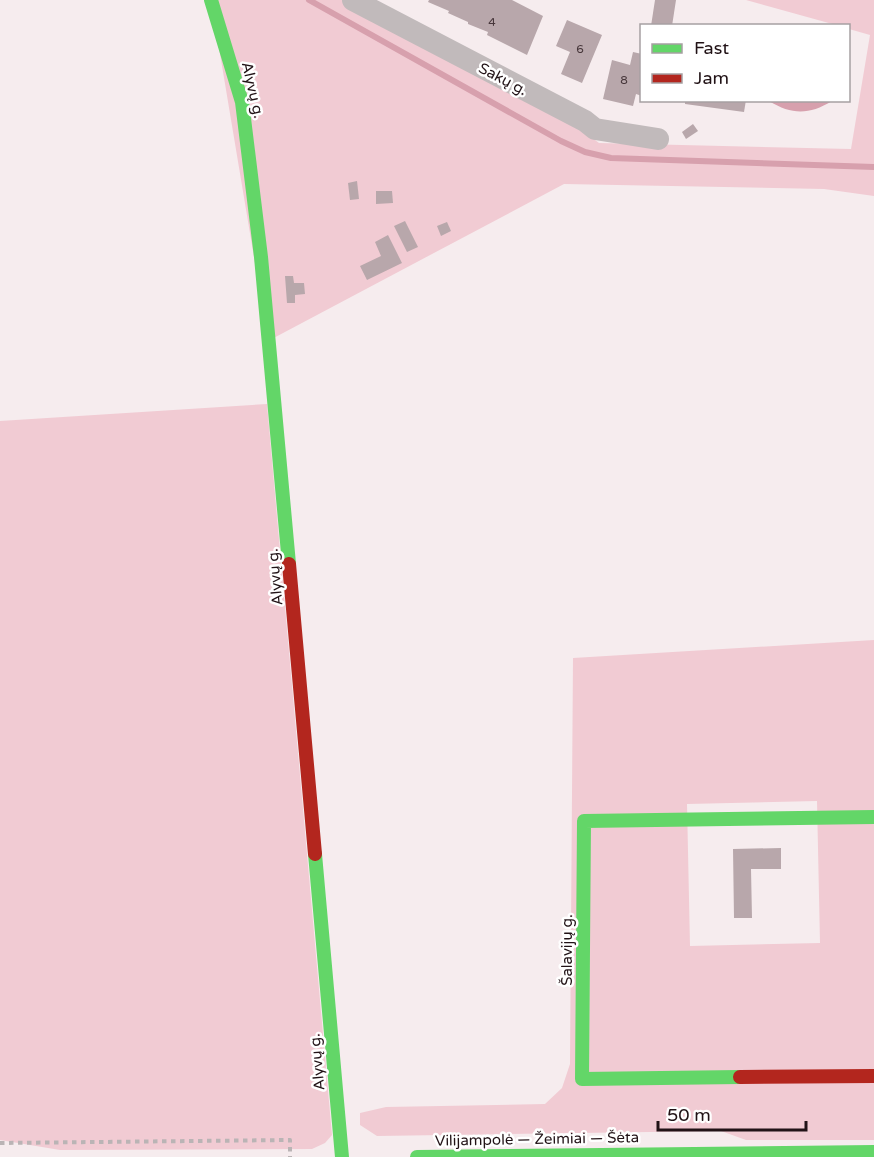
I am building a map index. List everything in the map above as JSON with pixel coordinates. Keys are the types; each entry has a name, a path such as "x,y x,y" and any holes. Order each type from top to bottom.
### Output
{"street":[{"name":"Alyvų g.","path":"211,0 242,102 261,257 342,1157"},
{"name":"Sakų g.","path":"353,0 585,121 595,129 658,139"},
{"name":"Šalavijų g.","path":"874,817 584,821 582,1079 874,1076"},
{"name":"Vilijampolė — Žeimiai — Šėta","path":"417,1157 874,1152"}],"path":[{"path":"0,1143 290,1140 290,1157"}],"shaded area":[{"path":"211,0 357,0 540,99 599,143 851,149 870,35 850,29 850,24 832,24 746,0 874,0 874,196 824,189 564,184 268,341"},
{"path":"771,102 830,102 816,109 800,112"},
{"path":"267,404 332,1135 325,1143 312,1149 60,1150 0,1140 0,421"},
{"path":"874,640 874,1140 746,1140 721,1131 377,1136 360,1125 360,1113 386,1107 545,1104 562,1088 570,1064 573,658","holes":["817,801 820,943 690,946 687,804"]}],"building":[{"path":"429,0 512,0 543,16 527,55 487,35 488,32 448,13 449,11 428,2"},
{"path":"655,0 676,0 672,24 651,24"},
{"path":"567,20 602,35 582,83 561,74 570,52 556,46"},
{"path":"633,52 640,54 640,95 636,94 633,106 603,99 612,60 630,65"},
{"path":"685,102 746,102 744,112 685,104"},
{"path":"693,124 698,131 686,139 682,132"},
{"path":"357,181 359,199 350,200 348,183"},
{"path":"376,191 392,191 393,203 376,204"},
{"path":"405,221 418,247 407,252 394,226"},
{"path":"447,222 451,231 441,236 437,226"},
{"path":"388,235 402,263 367,280 360,266 381,256 375,242"},
{"path":"285,276 293,276 294,283 304,283 305,294 295,295 295,303 287,303"},
{"path":"781,848 781,869 751,869 752,918 734,918 733,849"}],"waterway":[{"path":"309,0 561,141 585,152 611,158 874,167"}],"traffic: fast":[{"path":"211,0 242,102 261,257 289,564"},
{"path":"740,1077 582,1079 584,821 874,817"},
{"path":"315,854 342,1157"},
{"path":"417,1157 874,1152"}],"traffic: jam":[{"path":"289,564 315,854"},
{"path":"740,1077 874,1076"}]}
